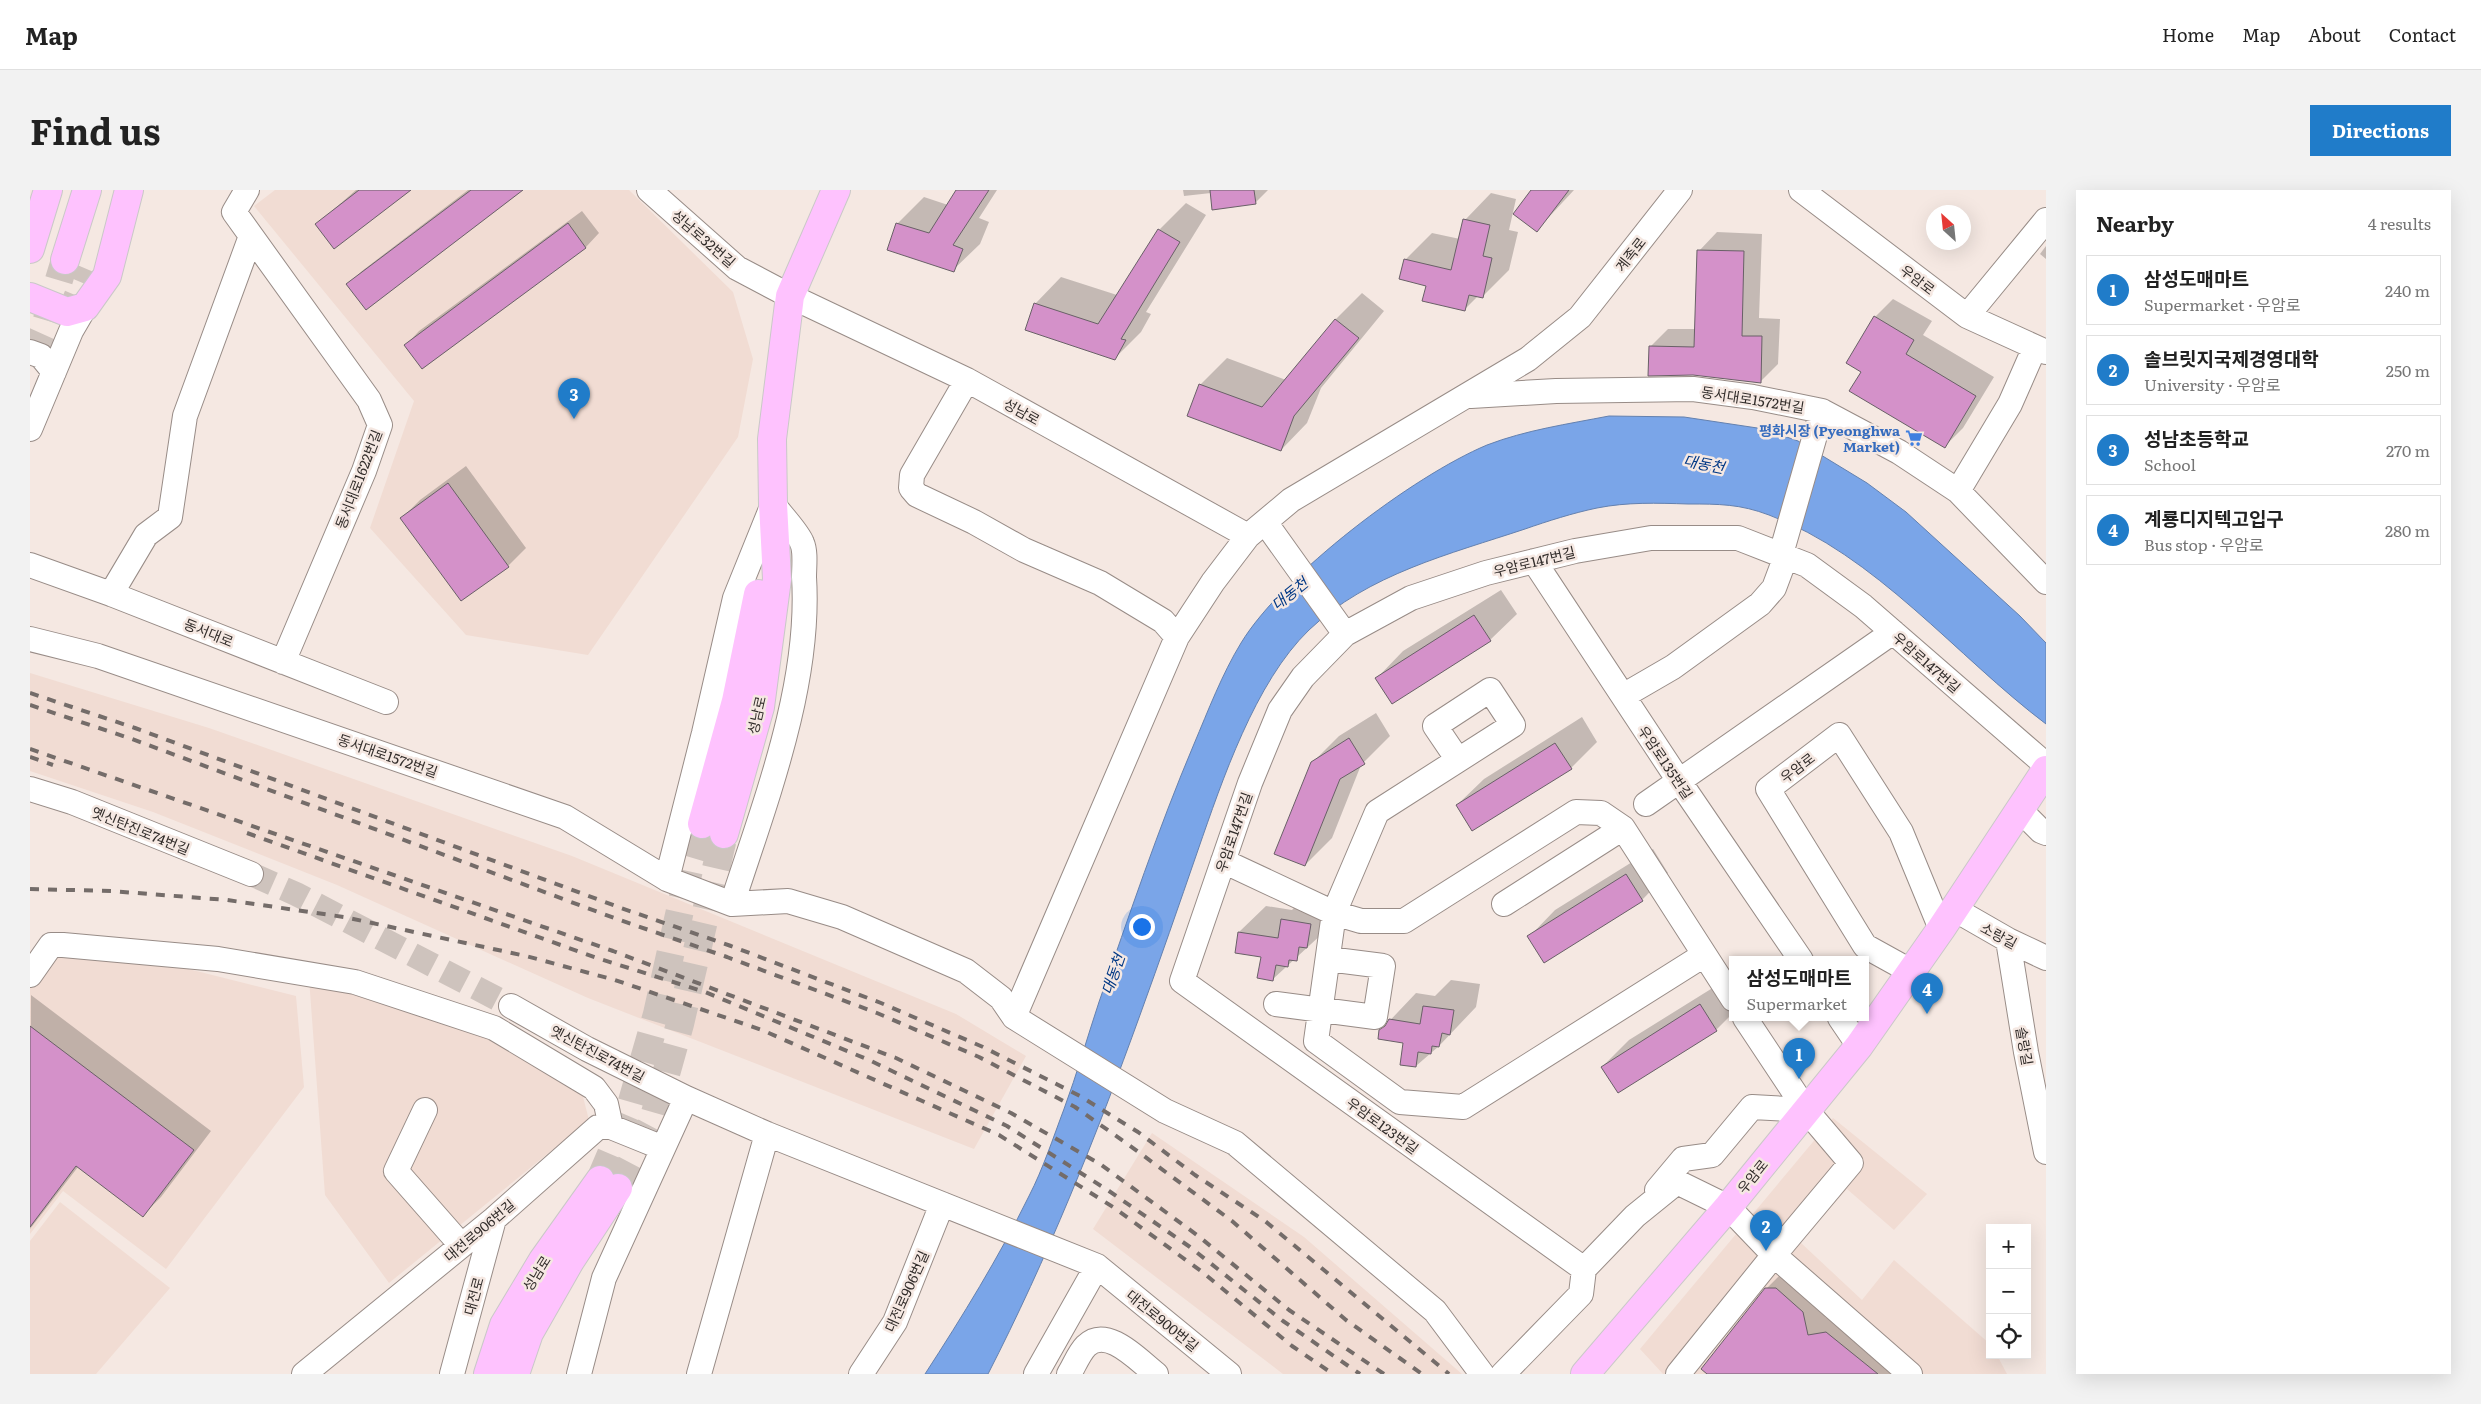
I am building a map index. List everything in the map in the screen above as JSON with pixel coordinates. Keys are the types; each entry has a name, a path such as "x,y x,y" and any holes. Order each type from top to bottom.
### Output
{"main road":[{"path":"30,224 42,190"},
{"path":"30,249 48,190"},
{"path":"87,190 77,265 110,190"},
{"path":"30,297 67,312 85,307 107,276 128,190"},
{"name":"성남로","path":"713,829 762,573 772,504 772,439 790,296 836,190"},
{"name":"우암로","path":"1585,1374 1728,1207 1859,1046 1947,919 2033,808 2046,770"},
{"name":"성남로","path":"488,1374 504,1325 543,1260 609,1184 570,1261 528,1333 516,1374"}],"street":[{"name":"동서대로1622번길","path":"248,190 234,212 369,400 380,425 364,471 283,662"},
{"name":"성남로32번길","path":"649,190 737,268 790,296"},
{"name":"계족로","path":"1021,1022 1177,637 1213,582 1256,529 1291,500 1469,396 1528,359 1580,317 1680,190"},
{"name":"우암로","path":"1801,190 1967,316 2040,349"},
{"path":"1967,316 2046,220"},
{"path":"111,594 146,535 170,517 185,416 251,236"},
{"name":"성남로","path":"790,296 967,380 1256,529"},
{"path":"30,429 71,331 85,307"},
{"path":"1958,491 2010,404 2040,349"},
{"path":"30,352 41,356 54,372"},
{"path":"967,380 912,475 911,488 917,495 974,522 1024,550 1100,584 1163,621 1177,637"},
{"name":"동서대로1572번길","path":"1469,396 1556,391 1693,389 1753,397 1822,411 1898,452 1958,491 2046,582"},
{"path":"1623,696 1673,668 1760,604 1774,588 1822,411"},
{"path":"667,879 704,733 734,598 772,504"},
{"path":"772,504 802,543 806,608 803,641 790,713 766,799 732,904 788,901 842,917 966,971 1001,998 1021,1022 1165,1111 1235,1143 1435,1311 1482,1374"},
{"path":"1256,529 1344,634"},
{"name":"우암로147번길","path":"1182,981 1250,783 1280,710 1302,677 1344,634 1411,598 1486,573 1534,561 1575,551 1651,538 1738,538 1784,552 1807,565 1863,606 2046,765"},
{"name":"우암로135번길","path":"1534,561 1679,781 1798,956"},
{"name":"동서대로","path":"30,565 111,594 386,702"},
{"path":"1646,804 1893,632"},
{"name":"동서대로1572번길","path":"30,638 98,656 565,817 667,879 732,904"},
{"name":"우암로","path":"1912,972 1865,946 1768,789 1839,735 1901,832 1947,919"},
{"path":"1458,760 1377,812 1334,913 1316,1041 1400,1102 1463,1107 1704,955"},
{"name":"옛신탄진로74번길","path":"30,789 72,802 251,874"},
{"path":"2033,808 2041,831 2046,833"},
{"path":"1223,861 1334,913 1362,921 1404,921 1576,812 1602,813 1624,828 1729,993"},
{"path":"1504,904 1624,828"},
{"name":"소랑길","path":"1947,919 2008,940 2046,958"},
{"name":"솔랑길","path":"2008,940 2026,1052 2046,1152"},
{"path":"30,975 51,945 62,945 218,959 355,982 494,1028 594,1088 606,1104 611,1127 663,1148"},
{"path":"1276,1004 1375,1018 1383,966 1328,959"},
{"name":"우암로123번길","path":"1182,981 1584,1269"},
{"name":"옛신탄진로74번길","path":"511,1006 587,1049 686,1098"},
{"path":"1678,1374 1850,1163 1806,1110 1747,1021"},
{"path":"1842,1021 1859,1046"},
{"path":"579,1374 604,1278 686,1098 767,1134 942,1204"},
{"path":"1504,1374 1581,1294 1584,1269 1635,1216 1683,1159 1712,1155 1752,1107 1806,1110"},
{"path":"425,1110 396,1171 461,1245"},
{"name":"대전로906번길","path":"304,1374 494,1218 598,1127 611,1127"},
{"path":"699,1374 767,1134"},
{"path":"1635,1216 1677,1182 1728,1207 1774,1255 1910,1374"},
{"name":"대전로906번길","path":"861,1374 895,1322 942,1204"},
{"name":"대전로900번길","path":"942,1204 1087,1262 1229,1374"},
{"name":"대전로","path":"452,1374 494,1218"},
{"path":"1036,1374 1087,1262"},
{"path":"1069,1374 1086,1346 1098,1339 1113,1341 1156,1374"}],"shaded area":[{"path":"275,190 629,190 733,292 753,359 738,437 588,655 466,635 370,528 414,401 254,206"},
{"path":"30,673 209,728 572,856 956,1014 1026,1056 974,1149 588,998 337,885 153,812 30,771"},
{"path":"61,937 296,996 304,1087 166,1269 63,1191 30,1234 30,978"},
{"path":"309,978 494,1030 581,1089 589,1120 389,1283 325,1195"},
{"path":"1833,1118 1927,1194 1894,1230 1847,1189 1800,1242 1862,1300 1894,1260 1986,1340 1986,1359 1999,1359 2007,1374 1663,1374 1640,1349"},
{"path":"1152,1133 1304,1237 1462,1374 1283,1374 1093,1229"},
{"path":"60,1202 170,1288 96,1374 30,1374 30,1241"}],"water":[{"name":"대동천","path":"1609,416 1684,417 1764,429 1798,441 1867,483 1906,512 2020,616 2046,643 2046,724 1914,609 1844,555 1808,532 1769,515 1729,505 1642,503 1588,510 1439,557 1383,580 1357,594 1309,630 1272,677 1256,704 1229,764 1140,1015 1070,1197 1010,1331 988,1374 925,1374 993,1264 1039,1175 1069,1096 1099,1002 1168,808 1216,693 1241,643 1261,616 1287,587 1318,558 1352,530 1423,479 1487,445 1517,435"}],"building":[{"path":"359,190 411,190 334,249 315,224"},
{"path":"471,190 523,190 366,310 346,284"},
{"path":"956,190 989,190 953,245 963,249 954,272 887,250 896,223 929,233"},
{"path":"1210,190 1254,190 1256,204 1212,210"},
{"path":"1531,190 1569,190 1537,232 1513,214"},
{"path":"1463,219 1490,225 1483,256 1492,258 1483,298 1469,295 1465,311 1422,301 1426,286 1399,279 1404,259 1451,270"},
{"path":"568,223 586,248 422,369 404,345"},
{"path":"1158,229 1180,242 1121,339 1126,340 1115,360 1025,330 1034,303 1098,324"},
{"path":"1697,250 1744,251 1742,336 1762,336 1761,383 1693,375 1648,376 1649,346 1694,347"},
{"path":"1874,316 1914,340 1906,354 1976,396 1945,448 1849,391 1861,372 1846,363"},
{"path":"1335,319 1359,338 1294,416 1281,451 1187,416 1199,384 1262,407"},
{"path":"448,483 509,567 461,601 400,518"},
{"path":"1474,615 1491,641 1392,704 1375,678"},
{"path":"1349,738 1365,764 1340,779 1305,866 1274,854 1311,762"},
{"path":"1555,743 1572,769 1472,831 1456,805"},
{"path":"1626,874 1643,901 1544,963 1527,936"},
{"path":"1281,919 1311,924 1307,948 1299,947 1297,961 1289,960 1288,967 1276,965 1273,981 1257,978 1261,957 1235,953 1238,932 1278,938"},
{"path":"1700,1004 1717,1031 1618,1093 1601,1067"},
{"path":"1423,1006 1454,1010 1450,1035 1442,1033 1439,1047 1432,1046 1431,1054 1418,1052 1416,1067 1400,1065 1403,1043 1378,1039 1379,1030 1385,1026 1389,1019 1420,1024"},
{"path":"30,1026 194,1150 143,1217 76,1166 30,1227"},
{"path":"1765,1288 1776,1288 1803,1312 1808,1335 1826,1332 1878,1374 1707,1374 1701,1369"}],"tunnel":[{"path":"30,359 45,326 65,260"},
{"path":"67,322 89,270"},
{"path":"600,1180 629,1112 657,1014 691,861 702,824"},
{"path":"618,1188 652,1124 680,1024 724,834"},
{"path":"251,874 296,894 511,1006"}],"railway":[{"path":"30,693 135,728 621,908 731,946 881,1003 983,1047 1080,1096 1138,1132 1195,1175 1265,1221 1449,1374"},
{"path":"30,705 132,739 617,919 727,957 877,1013 979,1057 1075,1107 1129,1145 1232,1221 1346,1320 1422,1374"},
{"path":"30,749 613,951 896,1058 1011,1113 1100,1164 1197,1235 1289,1310 1384,1374"},
{"path":"30,757 53,765"},
{"path":"247,833 597,958 705,992 869,1060 1007,1126 1109,1191 1190,1247 1283,1321 1360,1374"},
{"path":"30,889 111,891 227,900 344,917 526,956 615,980 762,1030 999,1135 1113,1207 1201,1271 1292,1346 1333,1374"}],"place":[{"name":"성남초등학교","path":"574,419"},
{"name":"평화시장 (Pyeonghwa Market)","path":"1914,438"},
{"name":"계룡디지텍고입구","path":"1927,1014"},
{"name":"삼성도매마트","path":"1799,1079"},
{"name":"솔브릿지국제경영대학","path":"1766,1251"}]}
